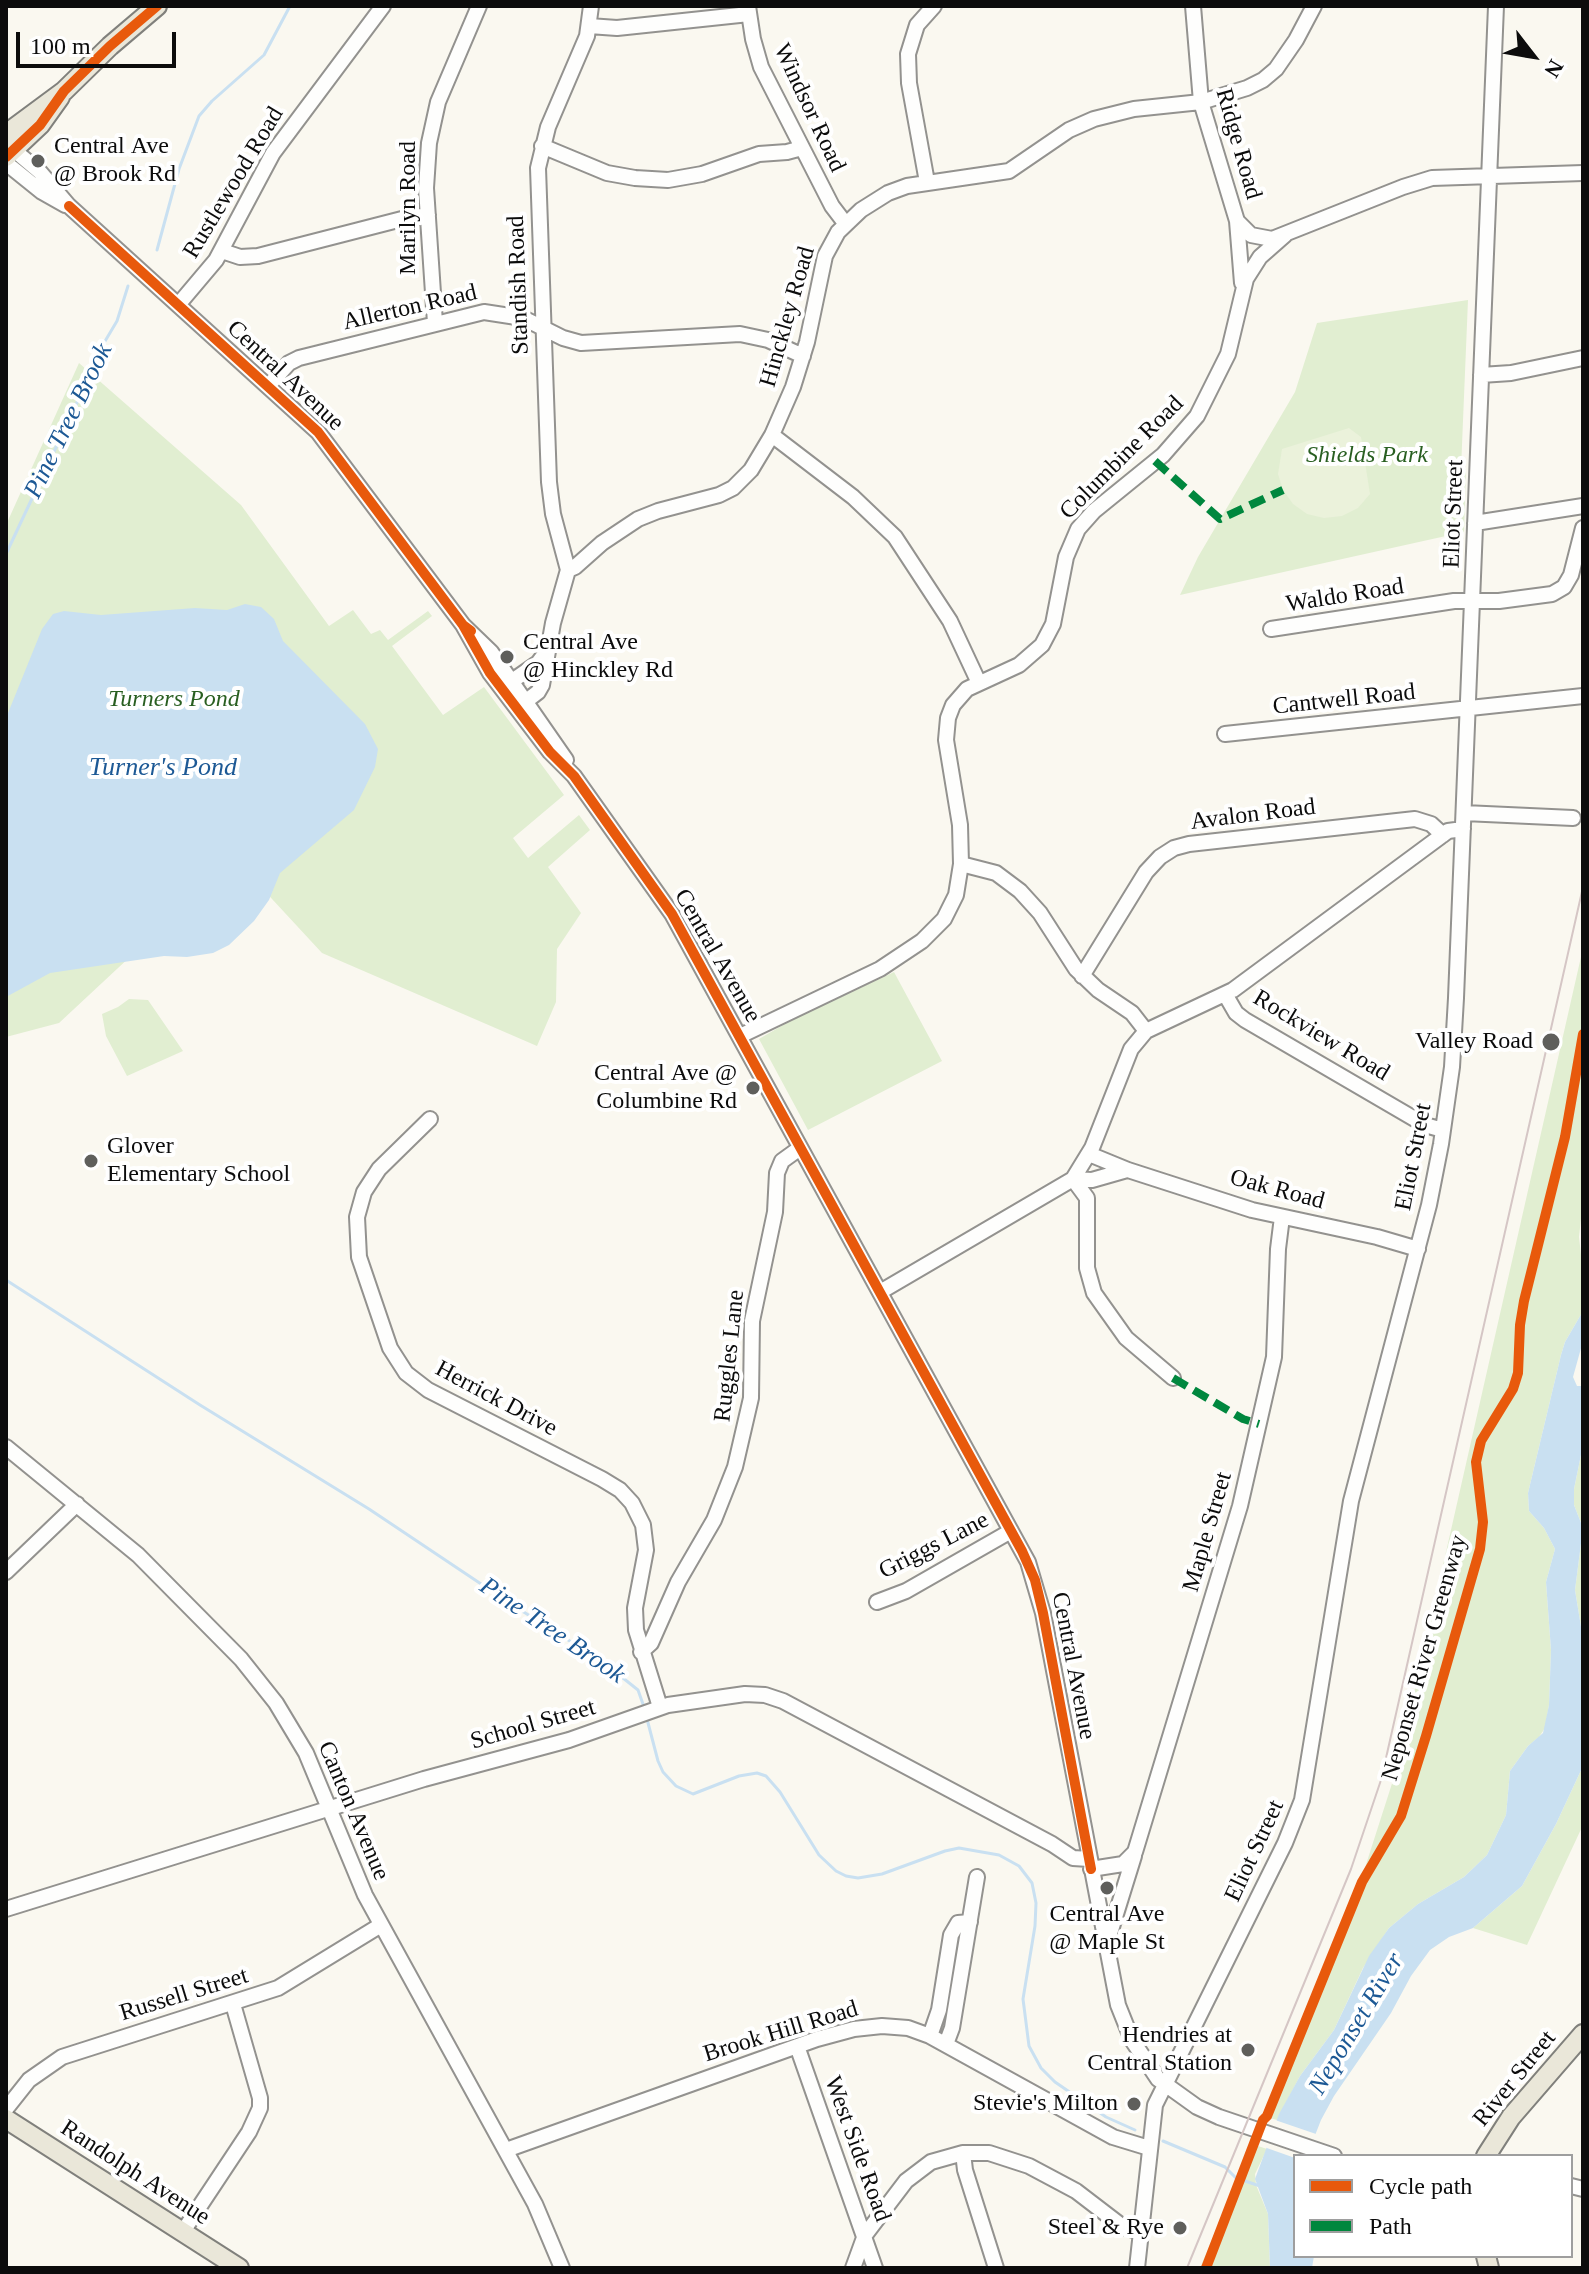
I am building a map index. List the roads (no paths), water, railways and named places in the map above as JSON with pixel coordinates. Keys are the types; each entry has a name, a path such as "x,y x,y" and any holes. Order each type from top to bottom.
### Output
{"main road":[{"path":"8,150 40,125 64,91 157,6"},
{"name":"River Street","path":"1487,2154 1503,2127 1580,2042"},
{"name":"Randolph Avenue","path":"6,2119 239,2268"}],"street":[{"name":"Rustlewood Road","path":"178,305 222,251 273,153 383,6"},
{"name":"Marilyn Road","path":"435,323 426,167 432,121 479,6"},
{"name":"Standish Road","path":"568,570 550,498 537,179 542,146 589,26 591,6"},
{"path":"927,182 909,83 908,54 917,25 934,6"},
{"name":"Ridge Road","path":"1193,6 1201,102 1237,221 1242,293"},
{"name":"Hinckley Road","path":"568,570 638,519 719,495 733,488 751,470 789,399 803,356 822,264 845,223 888,193 927,182 1009,171 1069,130 1094,119 1134,109 1201,102 1247,88 1270,75 1289,51 1314,6"},
{"name":"Eliot Street","path":"1137,2268 1153,2112 1300,1808 1351,1501 1432,1193 1443,1130 1453,1050 1496,6"},
{"path":"589,26 617,28 749,10"},
{"name":"Windsor Road","path":"749,10 761,67 832,206 845,223"},
{"path":"542,146 607,173 668,180 702,174 759,154 802,148"},
{"name":"Central Avenue","path":"8,150 40,172 69,206 269,385 332,448 463,625 474,649 507,684 550,752 574,776 668,907 1011,1531 1037,1586 1106,1946 1118,2005 1127,2030 1148,2067 1164,2085 1211,2114 1329,2154"},
{"name":"Columbine Road","path":"1237,221 1251,235 1266,239 1285,235 1422,181 1443,177 1583,173"},
{"path":"222,251 240,257 258,256 428,215"},
{"name":"Columbine Road","path":"740,1036 870,975 922,941 949,912 956,895 961,864 960,825 946,733 956,699 979,683 1019,665 1042,645 1053,624 1066,557 1078,529 1094,511 1163,455 1197,416 1228,354 1246,279 1256,262 1285,235"},
{"name":"Allerton Road","path":"269,385 285,366 299,358 465,315 493,312 523,318 563,338 591,344 707,334 750,335 803,356"},
{"path":"1481,375 1511,373 1583,358"},
{"path":"772,435 853,497 895,537 950,621 979,683"},
{"path":"1475,523 1583,508"},
{"name":"Waldo Road","path":"1271,629 1454,601 1499,601 1559,592 1574,569 1583,528"},
{"path":"522,705 542,685 547,650 568,570"},
{"path":"507,684 538,663 547,650"},
{"name":"Cantwell Road","path":"1225,734 1583,696"},
{"path":"1464,813 1573,818"},
{"name":"Avalon Road","path":"1082,976 1146,872 1174,848 1415,819 1431,824 1443,835"},
{"path":"880,1292 1073,1179 1089,1154 1128,1056 1146,1031 1225,994 1443,835 1452,829 1463,829"},
{"path":"961,864 996,873 1020,891 1040,913 1082,976 1132,1013 1146,1031"},
{"name":"Rockview Road","path":"1225,994 1236,1013 1245,1020 1425,1125 1443,1130"},
{"name":"Herrick Drive","path":"430,1119 379,1169 364,1192 357,1217 359,1257 390,1348 406,1373 428,1390 602,1479 620,1490 632,1503 641,1518 646,1542 645,1566 634,1616 657,1708"},
{"name":"Ruggles Lane","path":"641,1652 651,1643 678,1582 714,1520 735,1467 751,1398 752,1321 775,1212 777,1173 782,1161 800,1148"},
{"name":"Oak Road","path":"1089,1154 1128,1170 1282,1217 1418,1249"},
{"path":"1073,1179 1092,1180 1128,1170"},
{"path":"1073,1179 1087,1198 1087,1268 1094,1293 1126,1338 1173,1378"},
{"name":"Maple Street","path":"1106,1946 1252,1458 1274,1357 1282,1217"},
{"name":"Canton Avenue","path":"6,1447 138,1555 251,1670 292,1728 306,1753 354,1873 535,2204 562,2268"},
{"path":"6,1572 77,1504"},
{"name":"Griggs Lane","path":"877,1602 906,1591 1011,1531"},
{"name":"School Street","path":"6,1909 424,1779 561,1743 657,1708 735,1694 774,1697 1073,1858 1090,1864"},
{"path":"1052,1844 1086,1841"},
{"path":"1090,1864 1123,1864 1135,1852"},
{"path":"946,2044 952,2028 977,1877"},
{"path":"930,2036 939,2010 951,1935 958,1923 970,1922"},
{"name":"Russell Street","path":"6,2109 29,2080 62,2057 278,1988 381,1925"},
{"path":"182,2233 249,2132 260,2108 260,2098 233,2004"},
{"name":"Brook Hill Road","path":"506,2150 797,2046 874,2026 908,2028 930,2036 1103,2132 1149,2148"},
{"name":"West Side Road","path":"797,2046 875,2268"},
{"path":"963,2153 965,2170 996,2268"},
{"path":"853,2268 865,2235 911,2176 931,2162 963,2153 989,2153 1029,2166 1076,2191 1123,2227 1141,2232"}],"water":[{"name":"Turner's Pond","path":"245,604 261,607 274,619 283,641 365,724 378,749 375,767 354,810 280,873 269,900 254,921 229,945 213,953 187,957 164,956 50,973 6,997 6,718 42,629 53,614 64,611 101,615 195,608 227,610"},
{"name":"Neponset River","path":"1583,1311 1583,1341 1573,1377 1577,1386 1583,1386 1583,1445 1574,1505 1583,1528 1575,1590 1583,1639 1583,1766 1522,1886 1473,1928 1449,1937 1430,1950 1334,2096 1308,2154 1293,2154 1293,2258 1314,2258 1312,2268 1270,2268 1268,2214 1255,2179 1279,2114 1300,2076 1334,2030 1369,1956 1389,1928 1418,1904 1464,1877 1487,1855 1506,1815 1510,1771 1528,1746 1543,1733 1549,1705 1551,1650 1546,1582 1555,1549 1544,1528 1529,1511 1528,1493 1565,1342"}],"waterway":[{"name":"Pine Tree Brook","path":"157,250 179,169 199,116 264,55 290,6"},
{"name":"Pine Tree Brook","path":"6,554 98,353 117,321 128,286"},
{"name":"Pine Tree Brook","path":"6,1280 369,1509 603,1662 638,1690 644,1707"},
{"name":"Pine Tree Brook","path":"647,1719 658,1761 676,1786 693,1794 739,1776 757,1773 766,1776 780,1792 819,1855 846,1876 858,1878 882,1874 959,1848 999,1855 1019,1866 1032,1883 1036,1903 1023,1999 1029,2046 1041,2068 1055,2082 1106,2117 1135,2130"},
{"name":"Pine Tree Brook","path":"1163,2141 1225,2167 1236,2178 1260,2186"}],"tram line":[{"path":"1187,2268 1351,1869 1381,1780 1583,887"}],"place":[{"name":"Central Ave @ Brook Rd","path":"38,161"},
{"name":"Central Ave @ Hinckley Rd","path":"507,657"},
{"name":"Valley Road","path":"1551,1042"},
{"name":"Central Ave @ Columbine Rd","path":"753,1088"},
{"name":"Glover Elementary School","path":"91,1161"},
{"name":"Central Ave @ Maple St","path":"1107,1888"},
{"name":"Hendries at Central Station","path":"1248,2050"},
{"name":"Stevie's Milton","path":"1134,2104"},
{"name":"Steel & Rye","path":"1180,2228"}],"park label":[{"name":"Shields Park","path":"1367,456"},
{"name":"Turners Pond","path":"174,700"}]}
